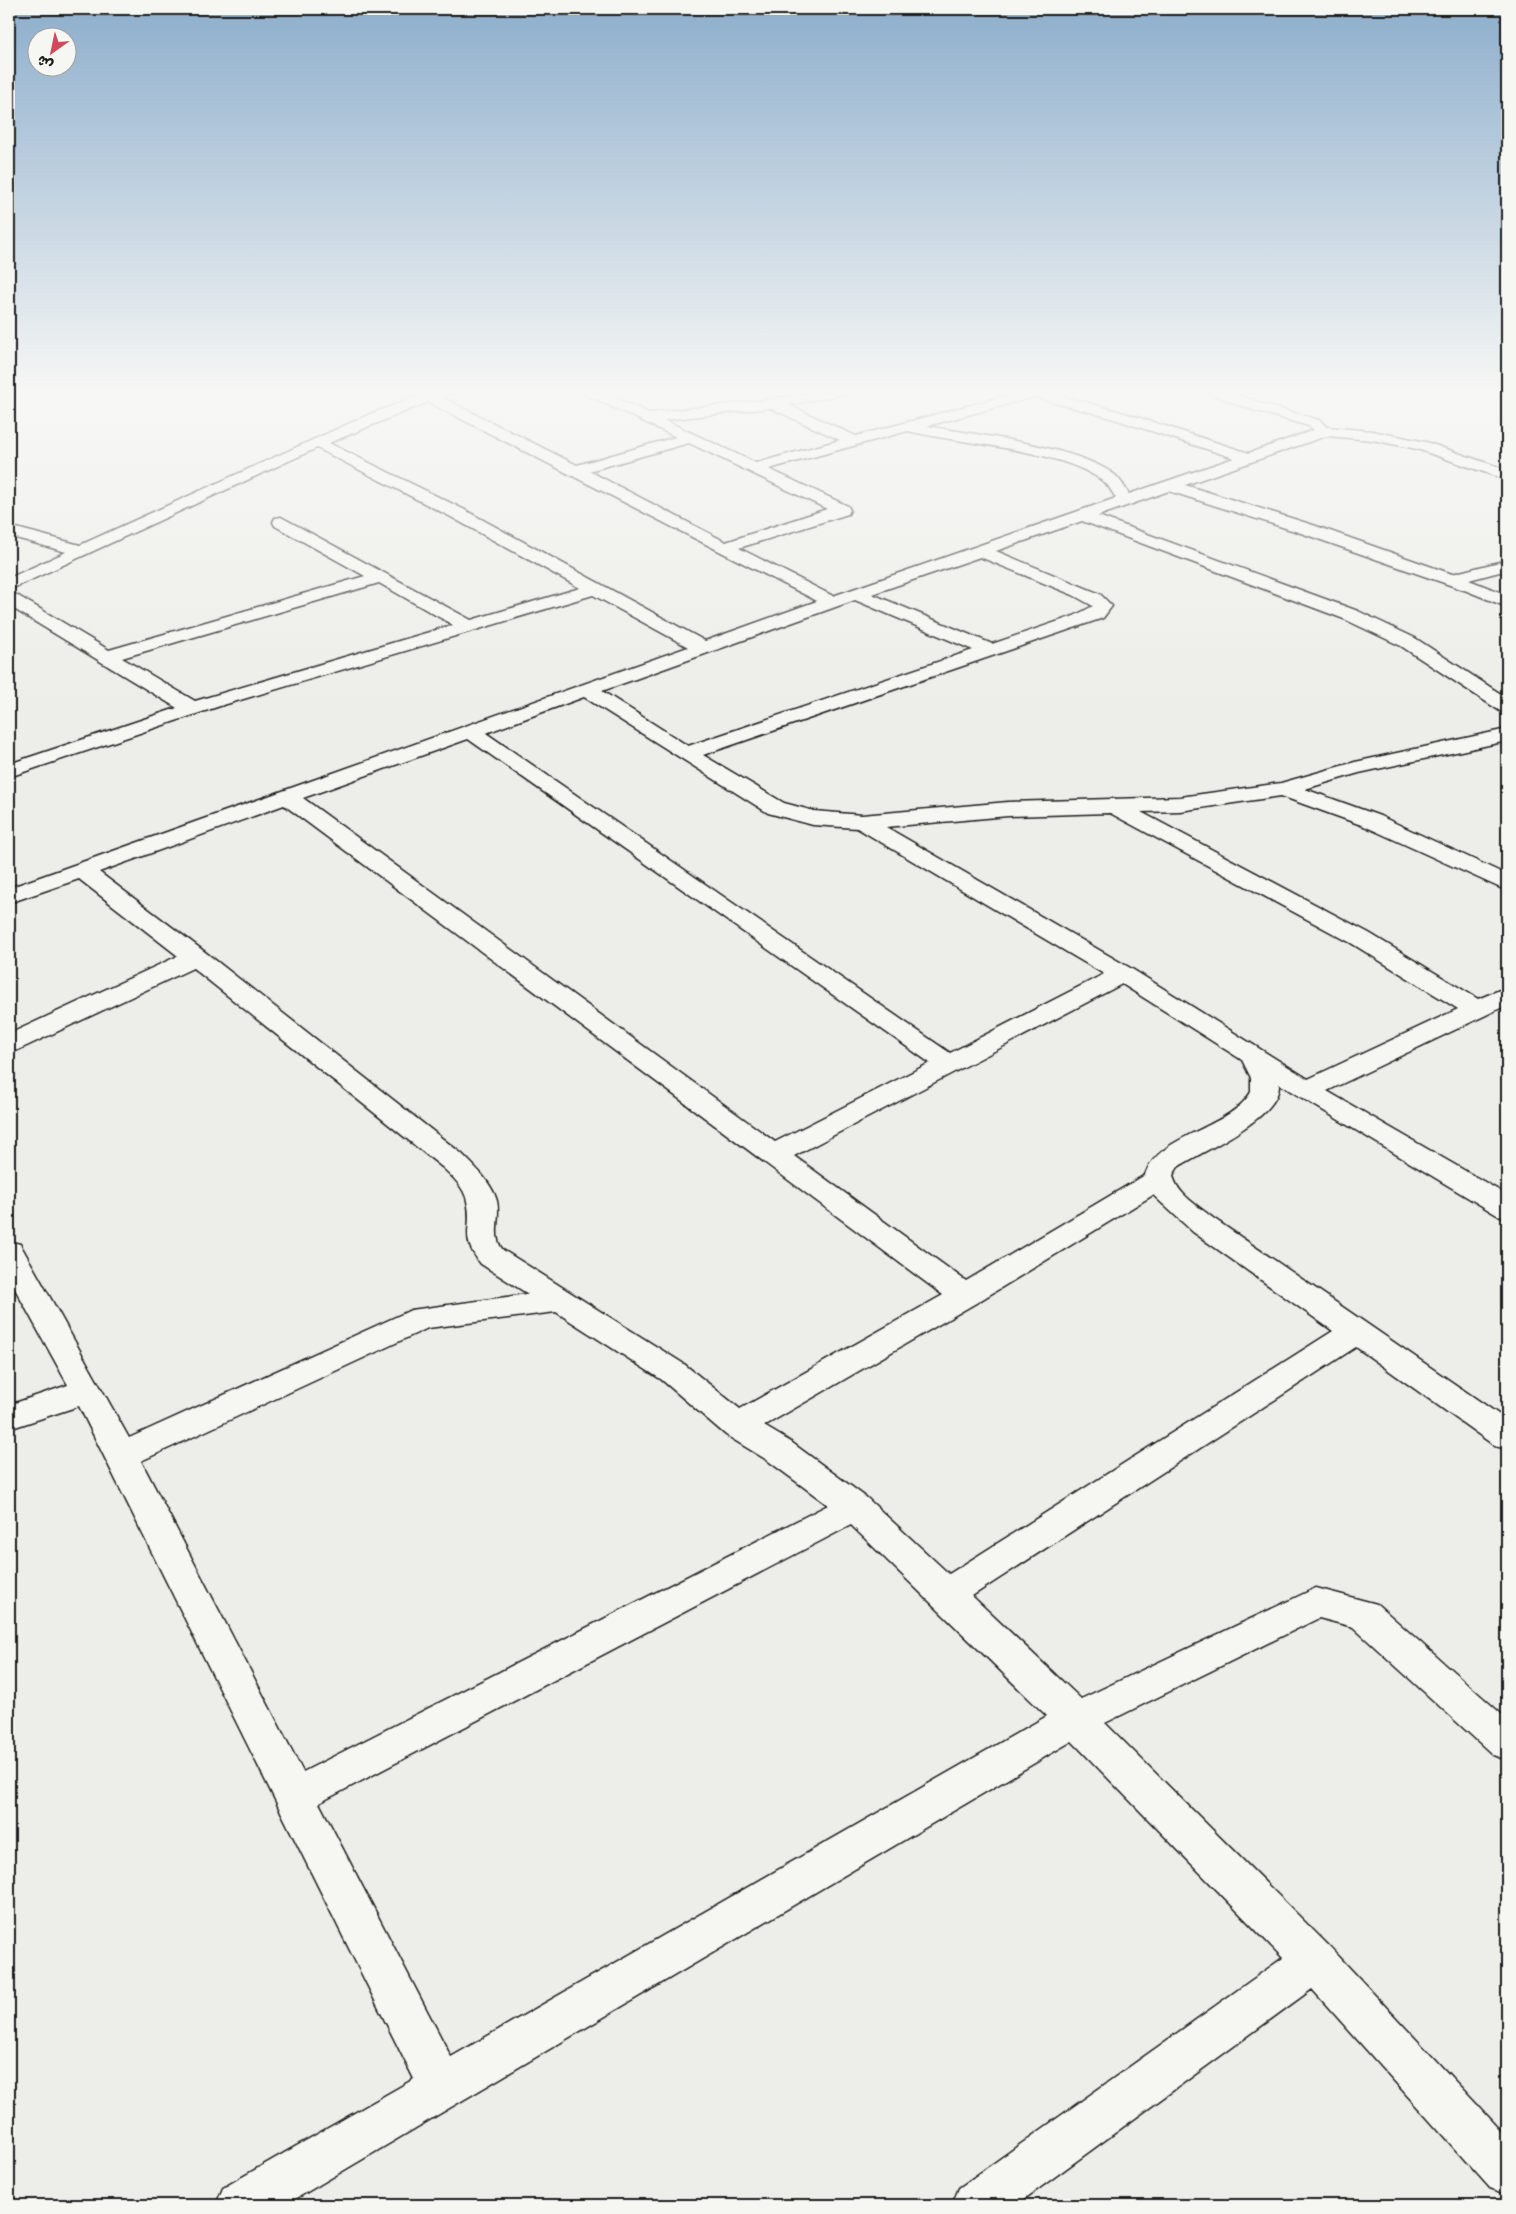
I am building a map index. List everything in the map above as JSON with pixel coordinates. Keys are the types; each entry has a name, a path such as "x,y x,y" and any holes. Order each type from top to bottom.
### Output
{"street":[{"path":"9,585 208,493"},
{"path":"418,493 703,648"},
{"path":"618,493 661,517 726,547 832,602"},
{"path":"726,547 842,510 806,493"},
{"path":"1120,493 1124,500"},
{"path":"9,896 585,689 855,594 982,552 1080,514 1144,493"},
{"path":"1194,493 1307,529 1451,579 1507,602"},
{"path":"1080,514 1351,615 1408,642 1507,707"},
{"path":"281,522 469,626"},
{"path":"9,531 82,551"},
{"path":"686,754 1080,620 1096,614 1103,606 1094,598 1079,591 982,552"},
{"path":"1451,579 1507,565"},
{"path":"106,657 381,577"},
{"path":"14,762 596,589"},
{"path":"855,594 992,651"},
{"path":"9,598 193,709"},
{"path":"585,689 686,754 776,808 813,818 862,822 1008,809 1180,804 1283,789 1355,768 1501,740"},
{"path":"470,731 948,1064"},
{"path":"1283,789 1372,820 1507,884"},
{"path":"287,797 965,1296"},
{"path":"1116,807 1360,938 1476,1009"},
{"path":"862,822 1123,974 1307,1090 1507,1207"},
{"path":"82,870 196,957 433,1145 464,1173 476,1188 482,1200 480,1240 484,1249 492,1257 673,1372 738,1426 779,1451 855,1507 1076,1720 1315,1961 1507,2171"},
{"path":"9,1044 196,957"},
{"path":"773,1155 1123,974"},
{"path":"1307,1090 1507,995"},
{"path":"738,1426 965,1296 1158,1179 1160,1171 1168,1161 1245,1114 1261,1100 1266,1082 1252,1056"},
{"path":"1158,1179 1168,1194 1203,1224 1507,1437"},
{"path":"9,1251 88,1391 443,2088"},
{"path":"121,1456 422,1318 562,1301"},
{"path":"945,1595 1356,1332"},
{"path":"9,1417 88,1391"},
{"path":"294,1796 855,1507"},
{"path":"240,2205 1076,1720 1316,1604 1364,1615 1507,1743"},
{"path":"976,2205 1315,1961"}]}
